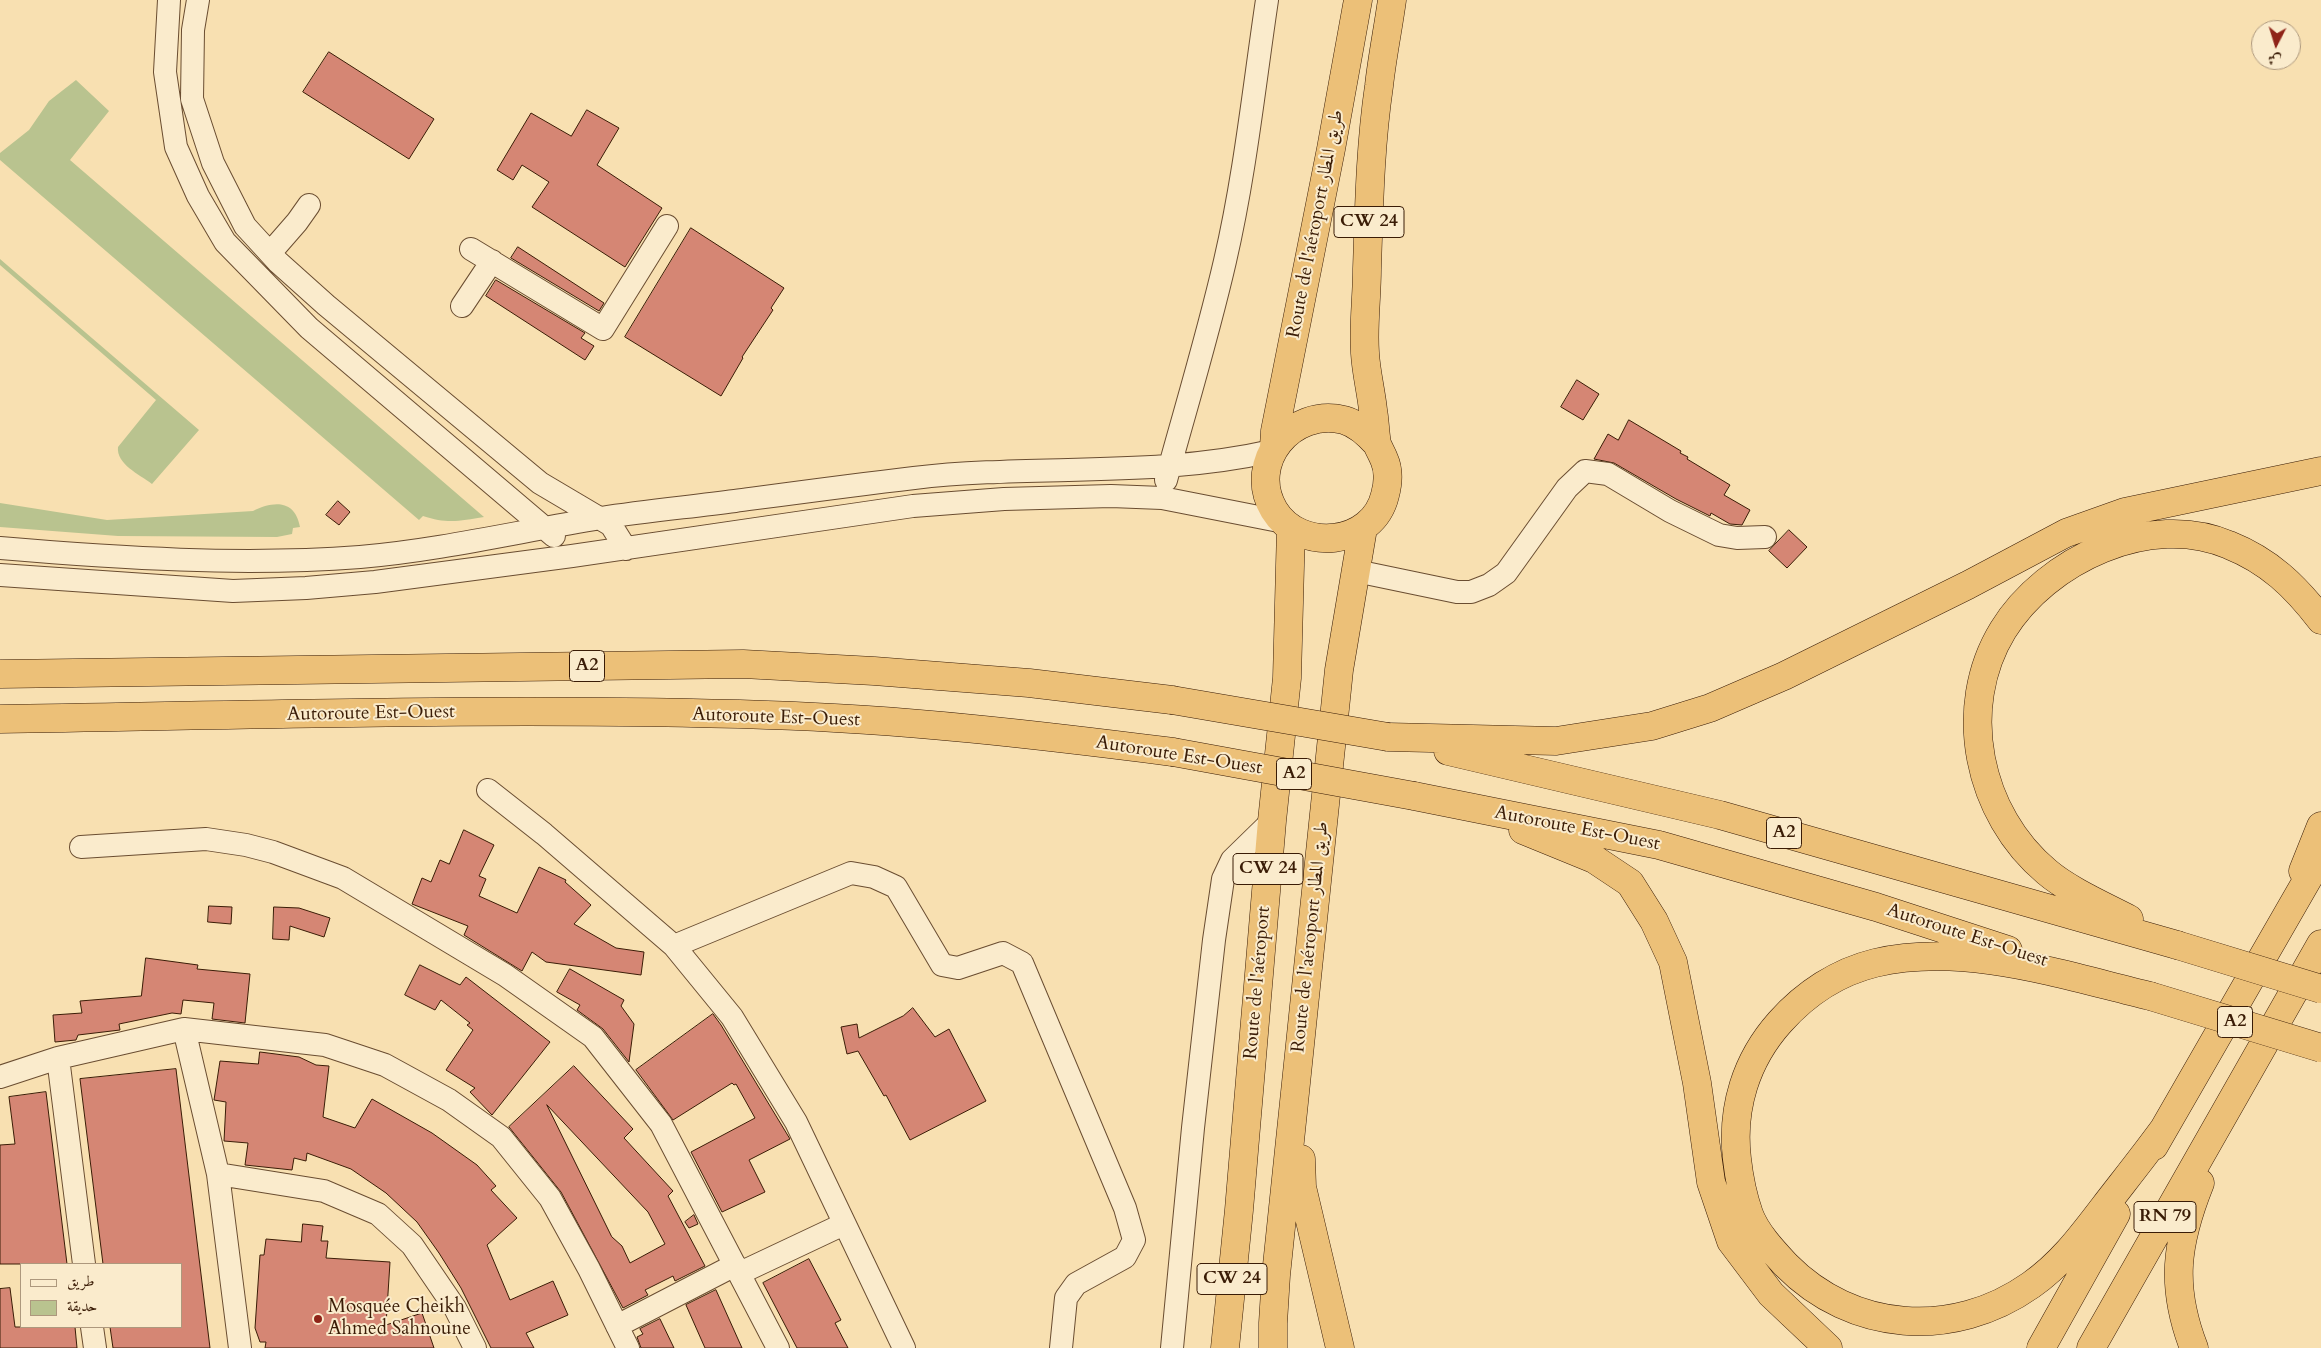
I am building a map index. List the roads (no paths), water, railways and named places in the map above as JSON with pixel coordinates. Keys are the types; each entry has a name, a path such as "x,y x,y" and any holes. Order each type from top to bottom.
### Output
{"highway":[{"name":"Route de l'aéroport طريق المطار","path":"1273,449 1358,0"},
{"name":"Route de l'aéroport طريق المطار","path":"1378,444 1364,352 1370,177 1378,88 1392,0"},
{"path":"1325,418 1345,420 1364,430 1378,444 1386,461 1388,479 1385,498 1377,515 1363,528 1346,536 1327,540 1308,537 1288,525 1271,503 1266,481 1267,466 1273,449 1288,432 1305,421 1325,418"},
{"path":"1388,737 1556,741 1652,726 1710,708 1784,676 1968,585 2066,533 2125,512 2321,471"},
{"name":"Route de l'aéroport","path":"1224,1348 1239,1210 1272,821 1287,678 1288,525"},
{"name":"Route de l'aéroport طريق المطار","path":"1274,1348 1273,1323 1276,1275 1297,1062 1340,670 1363,528"},
{"path":"2176,945 2092,900 2047,873 2022,846 2002,820 1989,792 1980,760 1977,731 1980,696 1986,666 2002,630 2027,599 2056,572 2088,554 2118,542 2159,535 2188,535 2228,544 2265,563 2295,588 2321,620"},
{"name":"A2","path":"0,674 742,664 874,671 1029,683 1172,700 1388,737 1720,815 2176,945 2321,989"},
{"name":"Autoroute Est-Ouest","path":"0,719 538,711 770,715 921,725 1059,738 1173,752 1414,796 1659,845 1876,906 2150,996 2321,1048"},
{"path":"1414,796 1520,829 1594,859 1630,883 1654,921 1673,962 1696,1083 1712,1182 1732,1241 1772,1294 1828,1348"},
{"path":"2287,913 2321,826"},
{"name":"RN 79","path":"2041,1348 2163,1130 2321,856"},
{"name":"RN 79","path":"2090,1348 2321,944"},
{"path":"2150,996 2053,973 1972,957 1925,955 1873,963 1829,981 1798,1002 1770,1034 1749,1066 1738,1105 1735,1140 1739,1175 1750,1217 1772,1250 1799,1277 1830,1299 1864,1315 1904,1321 1946,1321 1994,1306 2029,1286 2066,1256 2163,1130"},
{"path":"1297,1062 1302,1187 1340,1348"},
{"path":"2194,1348 2183,1321 2178,1286 2179,1253 2185,1221 2239,1086"},
{"path":"1235,1348 1239,1210"}],"street":[{"path":"168,0 166,72 176,147 198,196 224,242 309,328 546,528 572,556"},
{"path":"198,0 193,30 192,99 213,162 246,226 270,254 326,305 534,479 611,525 626,548"},
{"path":"1162,498 1202,357 1237,206 1267,0"},
{"path":"270,254 309,205"},
{"path":"471,249 603,329 666,226"},
{"path":"462,306 492,261"},
{"path":"0,548 168,560 298,560 362,557 438,547 602,518 951,474 1170,467 1230,461 1273,449"},
{"path":"1356,571 1457,592 1471,592 1489,585 1506,572 1567,488 1585,471 1608,474 1670,511 1719,535 1737,538 1765,537"},
{"path":"0,575 233,591 306,588 375,582 572,556 956,501 1111,496 1162,498 1197,503 1288,525"},
{"path":"362,557 375,582"},
{"path":"488,790 544,834 674,946 732,1018 796,1122 904,1348"},
{"path":"1172,1348 1192,1128 1223,879 1232,860 1272,821"},
{"path":"81,847 206,839 246,845 273,852 343,878 505,975 593,1037 660,1124 778,1348"},
{"path":"674,946 851,873 874,877 896,887 942,965 958,968 1003,953 1022,963 1125,1208 1134,1240 1125,1258 1076,1284 1066,1298 1061,1348"},
{"path":"184,1029 218,1174 240,1348"},
{"path":"0,1077 58,1058 184,1029 325,1045 385,1065 449,1100 501,1137 550,1198 628,1348"},
{"path":"58,1058 84,1263"},
{"path":"218,1174 324,1191 378,1214 412,1245 455,1308 475,1348"},
{"path":"617,1326 738,1269 844,1224"},
{"path":"92,1328 95,1348"}],"place":[{"name":"Mosquée Cheikh Ahmed Sahnoune","path":"318,1319"}]}
